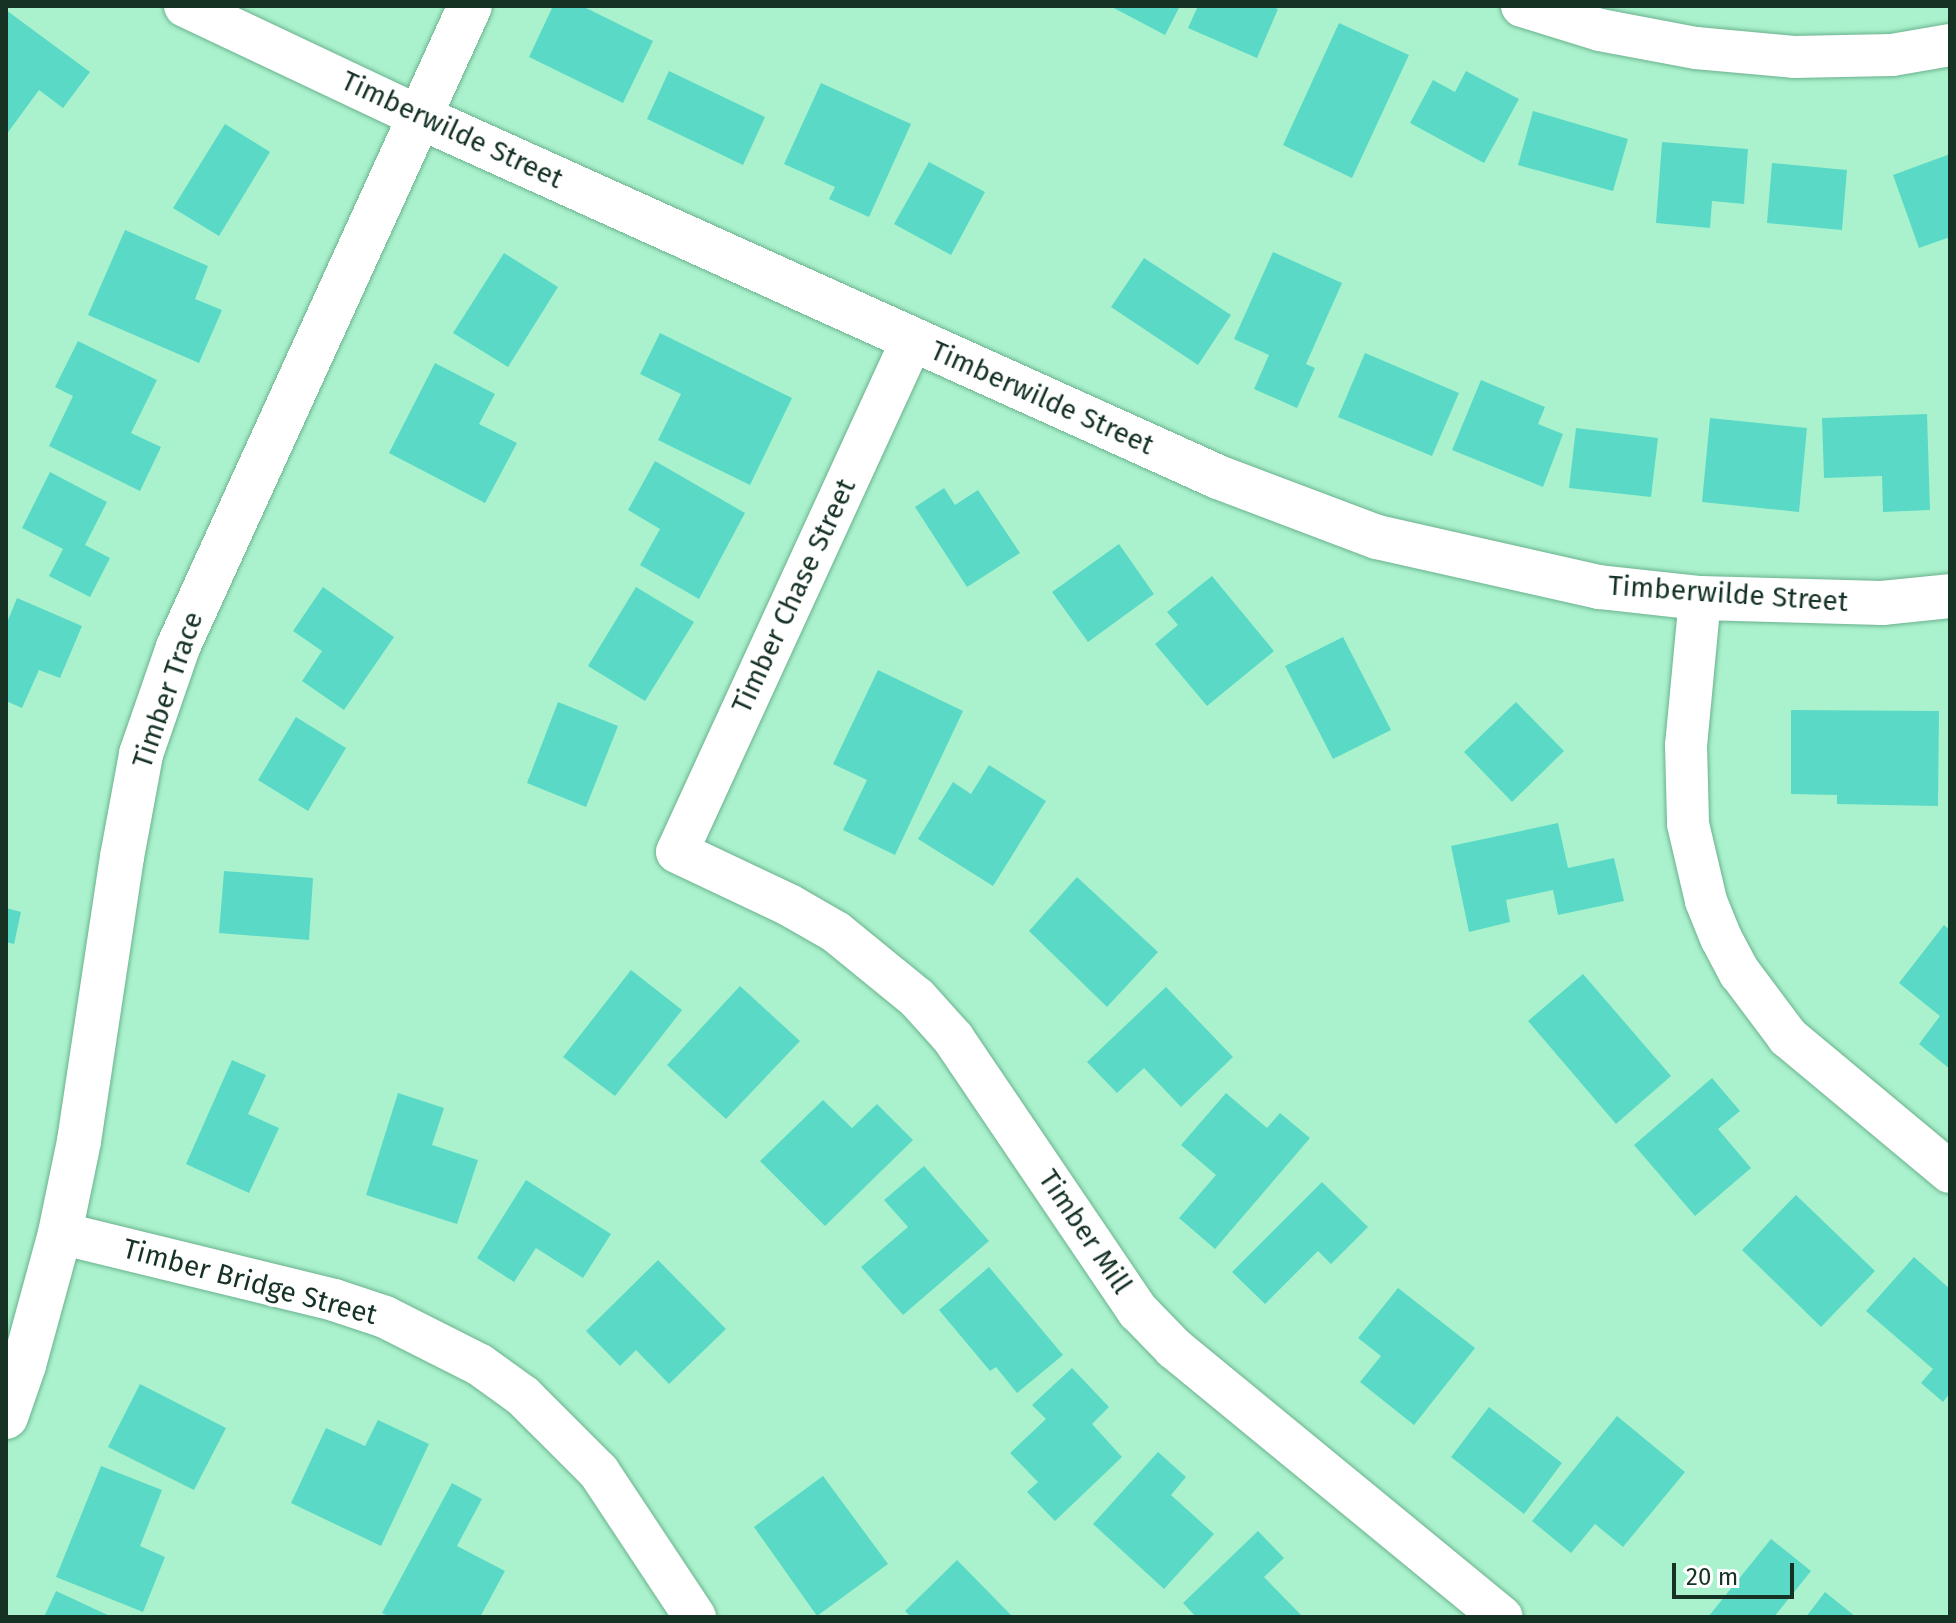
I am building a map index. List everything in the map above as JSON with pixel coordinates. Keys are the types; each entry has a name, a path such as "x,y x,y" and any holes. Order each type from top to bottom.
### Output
{"street":[{"name":"Timberwilde Street","path":"185,6 420,117 1218,477 1377,537 1599,587 1700,598 1882,603 1950,596"},
{"name":"Timber Trace","path":"6,1417 24,1365 60,1233 79,1141 122,857 141,754 178,647 470,6"},
{"path":"1522,6 1600,30 1696,48 1794,57 1892,55 1950,45"},
{"name":"Timber Chase Street","path":"677,852 912,340"},
{"path":"1700,598 1686,745 1688,824 1706,901 1721,938 1755,995 1788,1037 1950,1172"},
{"name":"Timber Mill","path":"677,852 789,905 836,932 917,998 953,1038 1147,1320 1174,1348 1502,1617"},
{"name":"Timber Bridge Street","path":"60,1233 334,1300 385,1317 480,1365 563,1432 599,1472 695,1617"}],"building":[{"path":"553,6 582,6 653,41 623,103 529,57"},
{"path":"1110,6 1180,6 1165,35"},
{"path":"1198,6 1270,6 1278,9 1257,58 1188,28"},
{"path":"6,10 90,72 63,108 39,90 6,135"},
{"path":"1339,23 1409,55 1352,178 1283,145"},
{"path":"669,71 765,117 743,165 647,119"},
{"path":"1466,71 1519,99 1484,163 1410,123 1433,80 1455,92"},
{"path":"821,83 911,124 869,217 829,199 835,187 784,164"},
{"path":"1533,111 1628,139 1613,191 1518,165"},
{"path":"225,124 270,152 219,236 173,208"},
{"path":"1662,142 1748,149 1744,204 1712,201 1710,228 1656,223"},
{"path":"1950,154 1950,237 1919,248 1893,175"},
{"path":"929,162 985,192 951,255 894,224"},
{"path":"1772,163 1847,170 1842,230 1767,223"},
{"path":"125,230 208,266 195,299 222,310 199,363 88,315"},
{"path":"1273,252 1342,283 1306,364 1315,368 1297,408 1254,389 1269,355 1234,339"},
{"path":"504,253 558,287 508,367 453,333"},
{"path":"1144,258 1231,315 1198,365 1111,307"},
{"path":"660,333 792,398 750,485 658,440 681,394 640,374"},
{"path":"78,341 157,380 131,433 161,447 140,491 49,446 73,396 55,387"},
{"path":"1365,353 1459,393 1432,456 1338,417"},
{"path":"435,363 495,394 479,424 517,443 485,503 389,453"},
{"path":"1481,380 1545,407 1538,424 1563,434 1543,487 1452,450"},
{"path":"1927,414 1930,510 1883,512 1882,476 1824,478 1822,418"},
{"path":"1710,418 1807,428 1799,512 1702,502"},
{"path":"1576,428 1658,438 1651,497 1569,488"},
{"path":"655,461 745,513 699,599 640,565 660,529 628,510"},
{"path":"50,472 107,502 85,545 110,558 90,597 49,576 63,549 22,528"},
{"path":"944,488 955,505 978,490 1020,553 967,587 915,507"},
{"path":"1119,544 1154,594 1088,642 1052,592"},
{"path":"1212,576 1274,651 1207,706 1155,644 1178,625 1167,612"},
{"path":"323,587 394,637 344,710 302,681 322,651 293,631"},
{"path":"636,587 694,622 645,701 588,666"},
{"path":"17,598 82,626 60,678 39,670 22,708 6,701 6,625"},
{"path":"1343,637 1391,730 1333,759 1285,666"},
{"path":"878,670 963,711 895,855 843,830 867,780 833,764"},
{"path":"558,702 618,726 586,807 527,783"},
{"path":"1516,702 1564,751 1512,802 1464,752"},
{"path":"1791,710 1939,711 1938,806 1837,804 1837,795 1791,794"},
{"path":"296,717 346,748 308,811 258,780"},
{"path":"989,765 1046,801 993,886 918,839 953,782 971,794"},
{"path":"1558,823 1568,868 1614,858 1624,901 1558,915 1553,890 1506,900 1510,922 1469,932 1451,846"},
{"path":"224,871 313,878 309,940 219,933"},
{"path":"1077,877 1158,952 1107,1007 1029,931"},
{"path":"6,908 21,912 14,944 6,942"},
{"path":"1944,925 1950,930 1950,1069 1919,1044 1940,1016 1899,983"},
{"path":"631,970 682,1010 615,1096 563,1057"},
{"path":"1583,974 1671,1076 1616,1124 1528,1021"},
{"path":"740,986 800,1041 726,1119 667,1065"},
{"path":"1166,987 1233,1057 1181,1107 1144,1068 1117,1093 1087,1062"},
{"path":"232,1060 266,1075 248,1114 279,1128 249,1193 186,1164"},
{"path":"1712,1078 1740,1111 1718,1129 1751,1168 1695,1216 1634,1145"},
{"path":"398,1093 444,1108 432,1145 478,1160 457,1224 366,1195"},
{"path":"1226,1093 1267,1128 1280,1113 1310,1138 1215,1249 1179,1218 1216,1175 1181,1145"},
{"path":"823,1100 852,1128 877,1104 913,1140 825,1226 760,1161"},
{"path":"924,1166 989,1241 903,1315 861,1267 908,1227 884,1200"},
{"path":"526,1180 611,1234 583,1278 536,1248 514,1282 477,1258"},
{"path":"1322,1182 1368,1227 1331,1264 1318,1251 1265,1304 1232,1272"},
{"path":"1796,1195 1875,1271 1821,1327 1742,1250"},
{"path":"1914,1257 1950,1289 1950,1393 1943,1402 1921,1383 1933,1369 1866,1311"},
{"path":"658,1260 726,1329 669,1384 636,1350 620,1366 586,1331"},
{"path":"989,1267 1063,1355 1017,1393 996,1367 990,1371 939,1310"},
{"path":"1398,1288 1475,1348 1414,1425 1360,1382 1381,1356 1358,1338"},
{"path":"1072,1368 1109,1407 1092,1424 1122,1457 1055,1521 1027,1492 1038,1482 1010,1453 1046,1419 1032,1405"},
{"path":"140,1384 226,1428 194,1490 108,1447"},
{"path":"1489,1407 1562,1463 1524,1514 1451,1457"},
{"path":"1617,1416 1685,1472 1623,1547 1595,1524 1571,1553 1532,1521"},
{"path":"378,1420 429,1444 381,1546 291,1503 326,1428 365,1446"},
{"path":"1158,1452 1186,1477 1171,1495 1214,1534 1164,1589 1093,1524"},
{"path":"101,1466 162,1490 140,1546 165,1557 143,1612 56,1577"},
{"path":"823,1476 888,1564 817,1616 754,1527"},
{"path":"452,1483 482,1499 457,1546 505,1571 480,1617 390,1617 382,1613"},
{"path":"1258,1531 1284,1558 1264,1577 1303,1617 1196,1617 1183,1603"},
{"path":"1771,1539 1811,1571 1774,1617 1708,1617"},
{"path":"957,1560 1013,1617 911,1617 905,1611"},
{"path":"56,1591 112,1617 44,1617"},
{"path":"1825,1592 1856,1617 1806,1617"}]}
